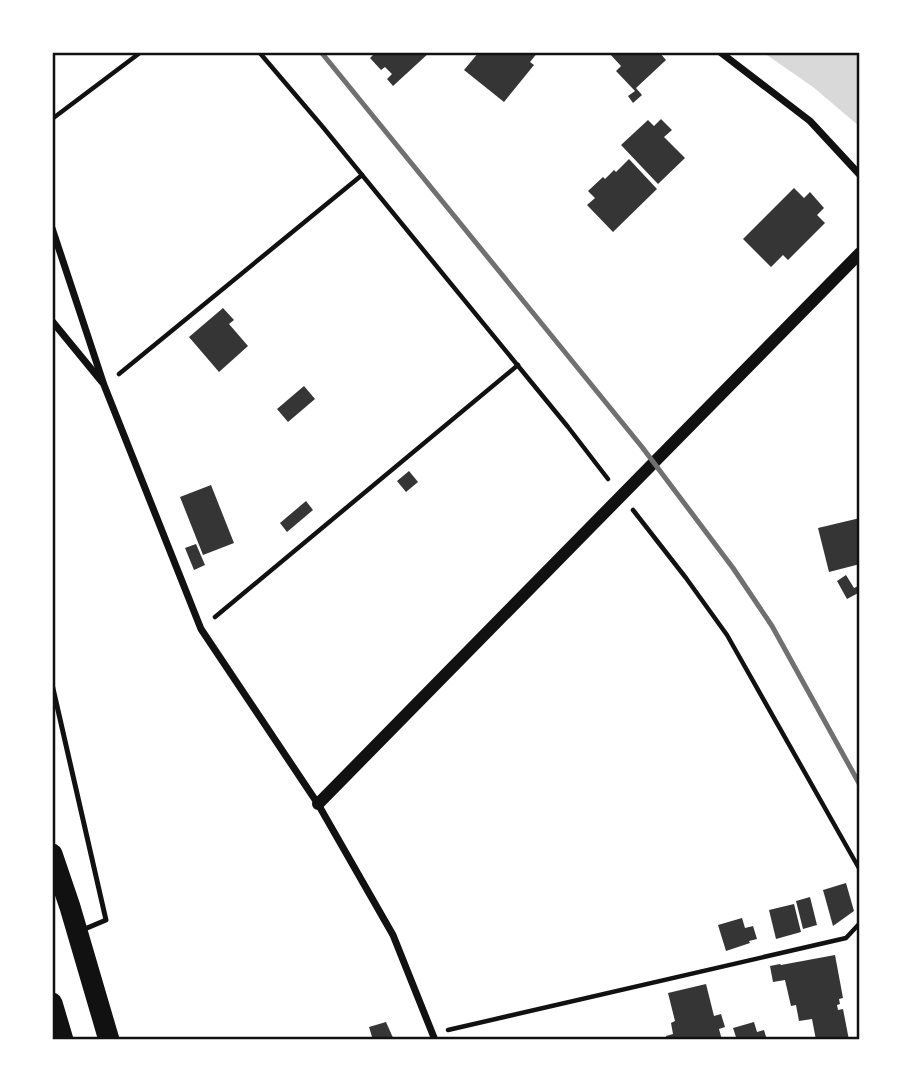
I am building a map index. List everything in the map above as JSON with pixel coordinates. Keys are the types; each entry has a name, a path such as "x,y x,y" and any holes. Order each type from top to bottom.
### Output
{"highway":[{"path":"52,854 108,1040"},
{"path":"52,1003 63,1040"}],"street":[{"path":"720,52 810,121 859,175"},
{"path":"52,228 104,385 201,629 318,804 393,935 434,1037"},
{"path":"318,804 859,253"},
{"path":"52,321 104,385"}],"lane":[{"path":"52,684 106,920 77,932"}],"path":[{"path":"52,120 141,52"},
{"path":"259,52 518,365 610,481"},
{"path":"104,385 362,175"},
{"path":"201,629 518,365"},
{"path":"627,503 727,635 859,870"},
{"path":"434,1037 846,938 859,923"}],"shaded area":[{"path":"764,53 859,53 859,126 813,87"}],"building":[{"path":"370,52 430,52 393,86 387,79 392,74 385,67 381,70 370,58 373,55"},
{"path":"479,52 538,52 530,62 534,65 504,102 464,70"},
{"path":"608,52 659,52 666,60 636,88 642,95 633,103 628,96 635,91 616,71 621,66"},
{"path":"661,119 672,130 664,137 685,158 658,184 621,145 648,120 654,126"},
{"path":"629,159 657,189 613,232 587,205 595,198 588,191 603,177 605,179 614,170 616,172"},
{"path":"794,188 804,198 810,192 824,208 817,215 825,223 788,260 783,255 771,267 743,239"},
{"path":"223,308 234,320 229,324 248,346 219,372 189,337"},
{"path":"304,386 315,399 288,422 277,409"},
{"path":"409,471 418,482 406,492 397,481"},
{"path":"211,485 234,543 203,555 180,497"},
{"path":"306,501 313,510 287,532 280,523"},
{"path":"860,518 860,564 829,572 818,528"},
{"path":"196,544 205,565 194,570 185,548"},
{"path":"846,575 854,588 860,585 860,592 847,599 837,581"},
{"path":"846,883 854,911 833,926 823,890"},
{"path":"810,897 817,925 803,929 796,901"},
{"path":"794,904 801,932 776,939 769,910"},
{"path":"742,918 745,928 753,926 757,939 726,951 718,925"},
{"path":"835,955 843,998 839,999 840,1004 837,1005 838,1010 843,1009 849,1040 816,1040 812,1019 799,1021 796,1005 791,1006 785,980 773,982 770,966"},
{"path":"706,984 714,1016 721,1014 725,1027 719,1029 722,1040 666,1040 666,1036 673,1034 671,1023 675,1021 668,993"},
{"path":"386,1022 394,1040 373,1040 369,1027"},
{"path":"754,1022 757,1032 764,1030 767,1040 737,1040 733,1028"}],"railway":[{"path":"321,52 642,447 733,568 772,626 860,785"}]}
